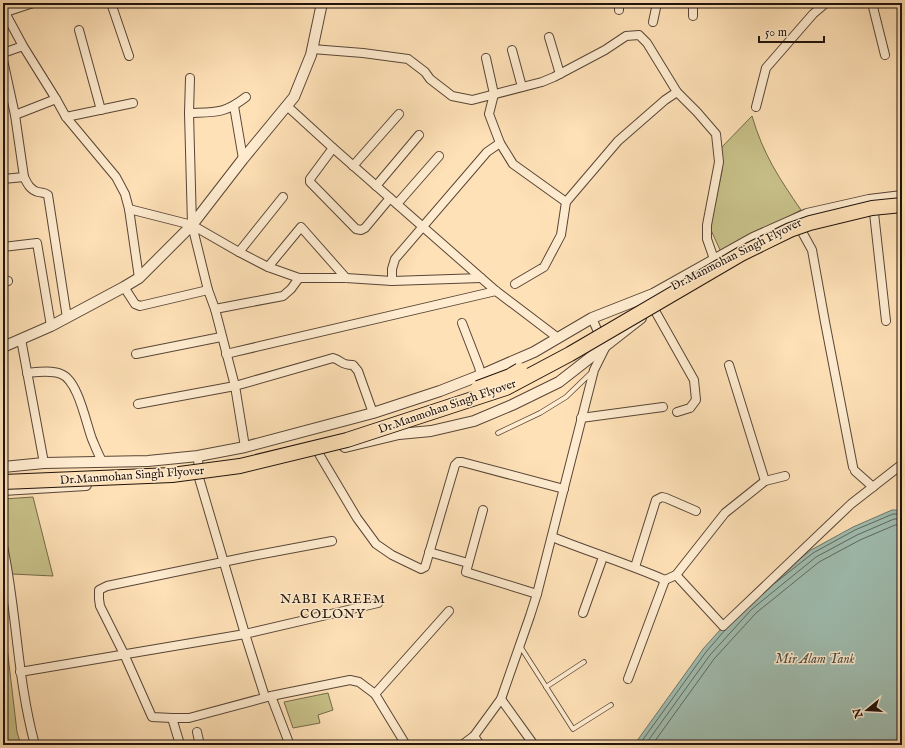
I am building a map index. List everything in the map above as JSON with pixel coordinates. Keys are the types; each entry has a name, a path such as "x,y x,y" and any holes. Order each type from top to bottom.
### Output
{"highway":[{"name":"Dr.Manmohan Singh Flyover","path":"3,476 171,467 217,463 278,449 408,414 510,376 767,235 805,218 855,205 902,200"},
{"name":"Dr.Manmohan Singh Flyover","path":"3,482 172,475 240,466 347,440 506,388 570,354 740,254 790,230 810,223 872,208 902,205"}],"street":[{"path":"33,3 4,12 66,117 116,177 129,209 138,278"},
{"path":"111,3 129,56"},
{"path":"3,346 51,326 124,287 138,278 192,225 243,159 294,97 312,49 322,3"},
{"path":"653,22 657,3"},
{"path":"693,3 693,16"},
{"path":"756,107 766,68 813,14 826,3"},
{"path":"872,3 885,55"},
{"path":"80,30 101,110"},
{"path":"312,49 363,53 408,59 452,96 472,100 542,82 605,50 626,36 639,35 647,43 677,92 716,134 719,162 707,226 707,239 714,259"},
{"path":"549,37 560,74"},
{"path":"3,53 23,46"},
{"path":"512,50 522,87"},
{"path":"486,58 494,94 489,114 500,143 513,164 566,202"},
{"path":"3,60 15,115 24,177 28,185 35,191 44,192 48,195 66,318"},
{"path":"190,78 189,113 192,225 208,290 215,309 221,337 235,386 245,448"},
{"path":"515,284 544,267 561,235 566,202 618,141 665,100 677,92"},
{"path":"189,113 218,112 234,106 246,97"},
{"path":"15,115 56,99"},
{"path":"66,117 133,103"},
{"path":"234,106 243,159"},
{"path":"286,106 496,291 558,338"},
{"path":"353,166 399,114"},
{"path":"376,186 419,136"},
{"path":"392,281 392,269 395,259 487,152 500,143"},
{"path":"333,148 310,179 310,182 356,229 361,230 365,228 390,198"},
{"path":"397,204 439,156"},
{"path":"3,179 24,177"},
{"path":"3,467 44,463 148,461 198,456 245,448 373,413 440,391 534,352 592,318 653,294 753,238 807,214 868,200 902,196"},
{"path":"239,252 283,197"},
{"path":"129,209 192,225 268,267 300,278 346,278 392,281 481,278"},
{"path":"3,490 226,475 399,434 430,431 474,421 512,405 559,382 654,309 743,257 774,241 801,230 836,220 874,213 902,210"},
{"path":"874,213 886,321"},
{"path":"268,267 301,227 346,278"},
{"path":"801,230 812,250 854,469 873,487"},
{"path":"3,247 36,243 51,326"},
{"path":"215,309 283,296 300,278"},
{"path":"124,287 135,304 140,306 208,290"},
{"path":"226,354 496,291"},
{"path":"654,309 694,380 696,400 690,408 677,412"},
{"path":"462,745 474,736 501,699 537,594 594,370 604,348 592,318"},
{"path":"462,323 481,375"},
{"path":"136,354 221,337"},
{"path":"21,339 44,463"},
{"path":"138,404 235,386 333,358 342,364 353,365 358,371 373,413"},
{"path":"729,366 765,481"},
{"path":"27,373 52,372 61,374 71,382 86,416 91,437 102,461"},
{"path":"581,418 663,407"},
{"path":"319,454 357,518 376,544 392,555 421,569 425,567 455,465 458,462 564,488"},
{"path":"198,456 199,478 244,634 287,744"},
{"path":"676,575 723,626 851,504 902,463"},
{"path":"628,678 665,580 676,575 726,513 765,481 785,476"},
{"path":"634,567 656,500 662,497 666,498 696,511"},
{"path":"483,510 466,572 537,594"},
{"path":"552,537 665,580"},
{"path":"332,541 107,586 99,590 98,599 152,716 189,718 268,696 350,680 359,682 375,694 406,745"},
{"path":"3,546 9,580 20,672 28,720 35,745"},
{"path":"429,552 468,563"},
{"path":"583,613 603,557"},
{"path":"20,672 244,634 378,603"},
{"path":"375,694 449,611"},
{"path":"501,699 534,745"},
{"path":"172,718 179,741"},
{"path":"197,732 200,745"},
{"path":"474,736 480,745"}],"lane":[{"path":"498,433 540,413 566,397 594,370"},
{"path":"520,646 573,729 611,704"},
{"path":"546,687 584,662"}],"shaded area":[{"path":"752,116 756,130 772,165 801,210 721,252 710,228 722,171 720,149"},
{"path":"33,497 53,576 12,574 3,530 3,499"},
{"path":"3,613 17,732 21,745 3,745"},
{"path":"328,693 333,710 318,715 320,723 293,728 284,702"}],"water":[{"name":"Mir Alam Tank","path":"892,510 902,510 902,745 634,745 703,649 745,602 811,550 853,527"}],"district":[{"name":"NABI KAREEM COLONY","path":"333,606"}]}
